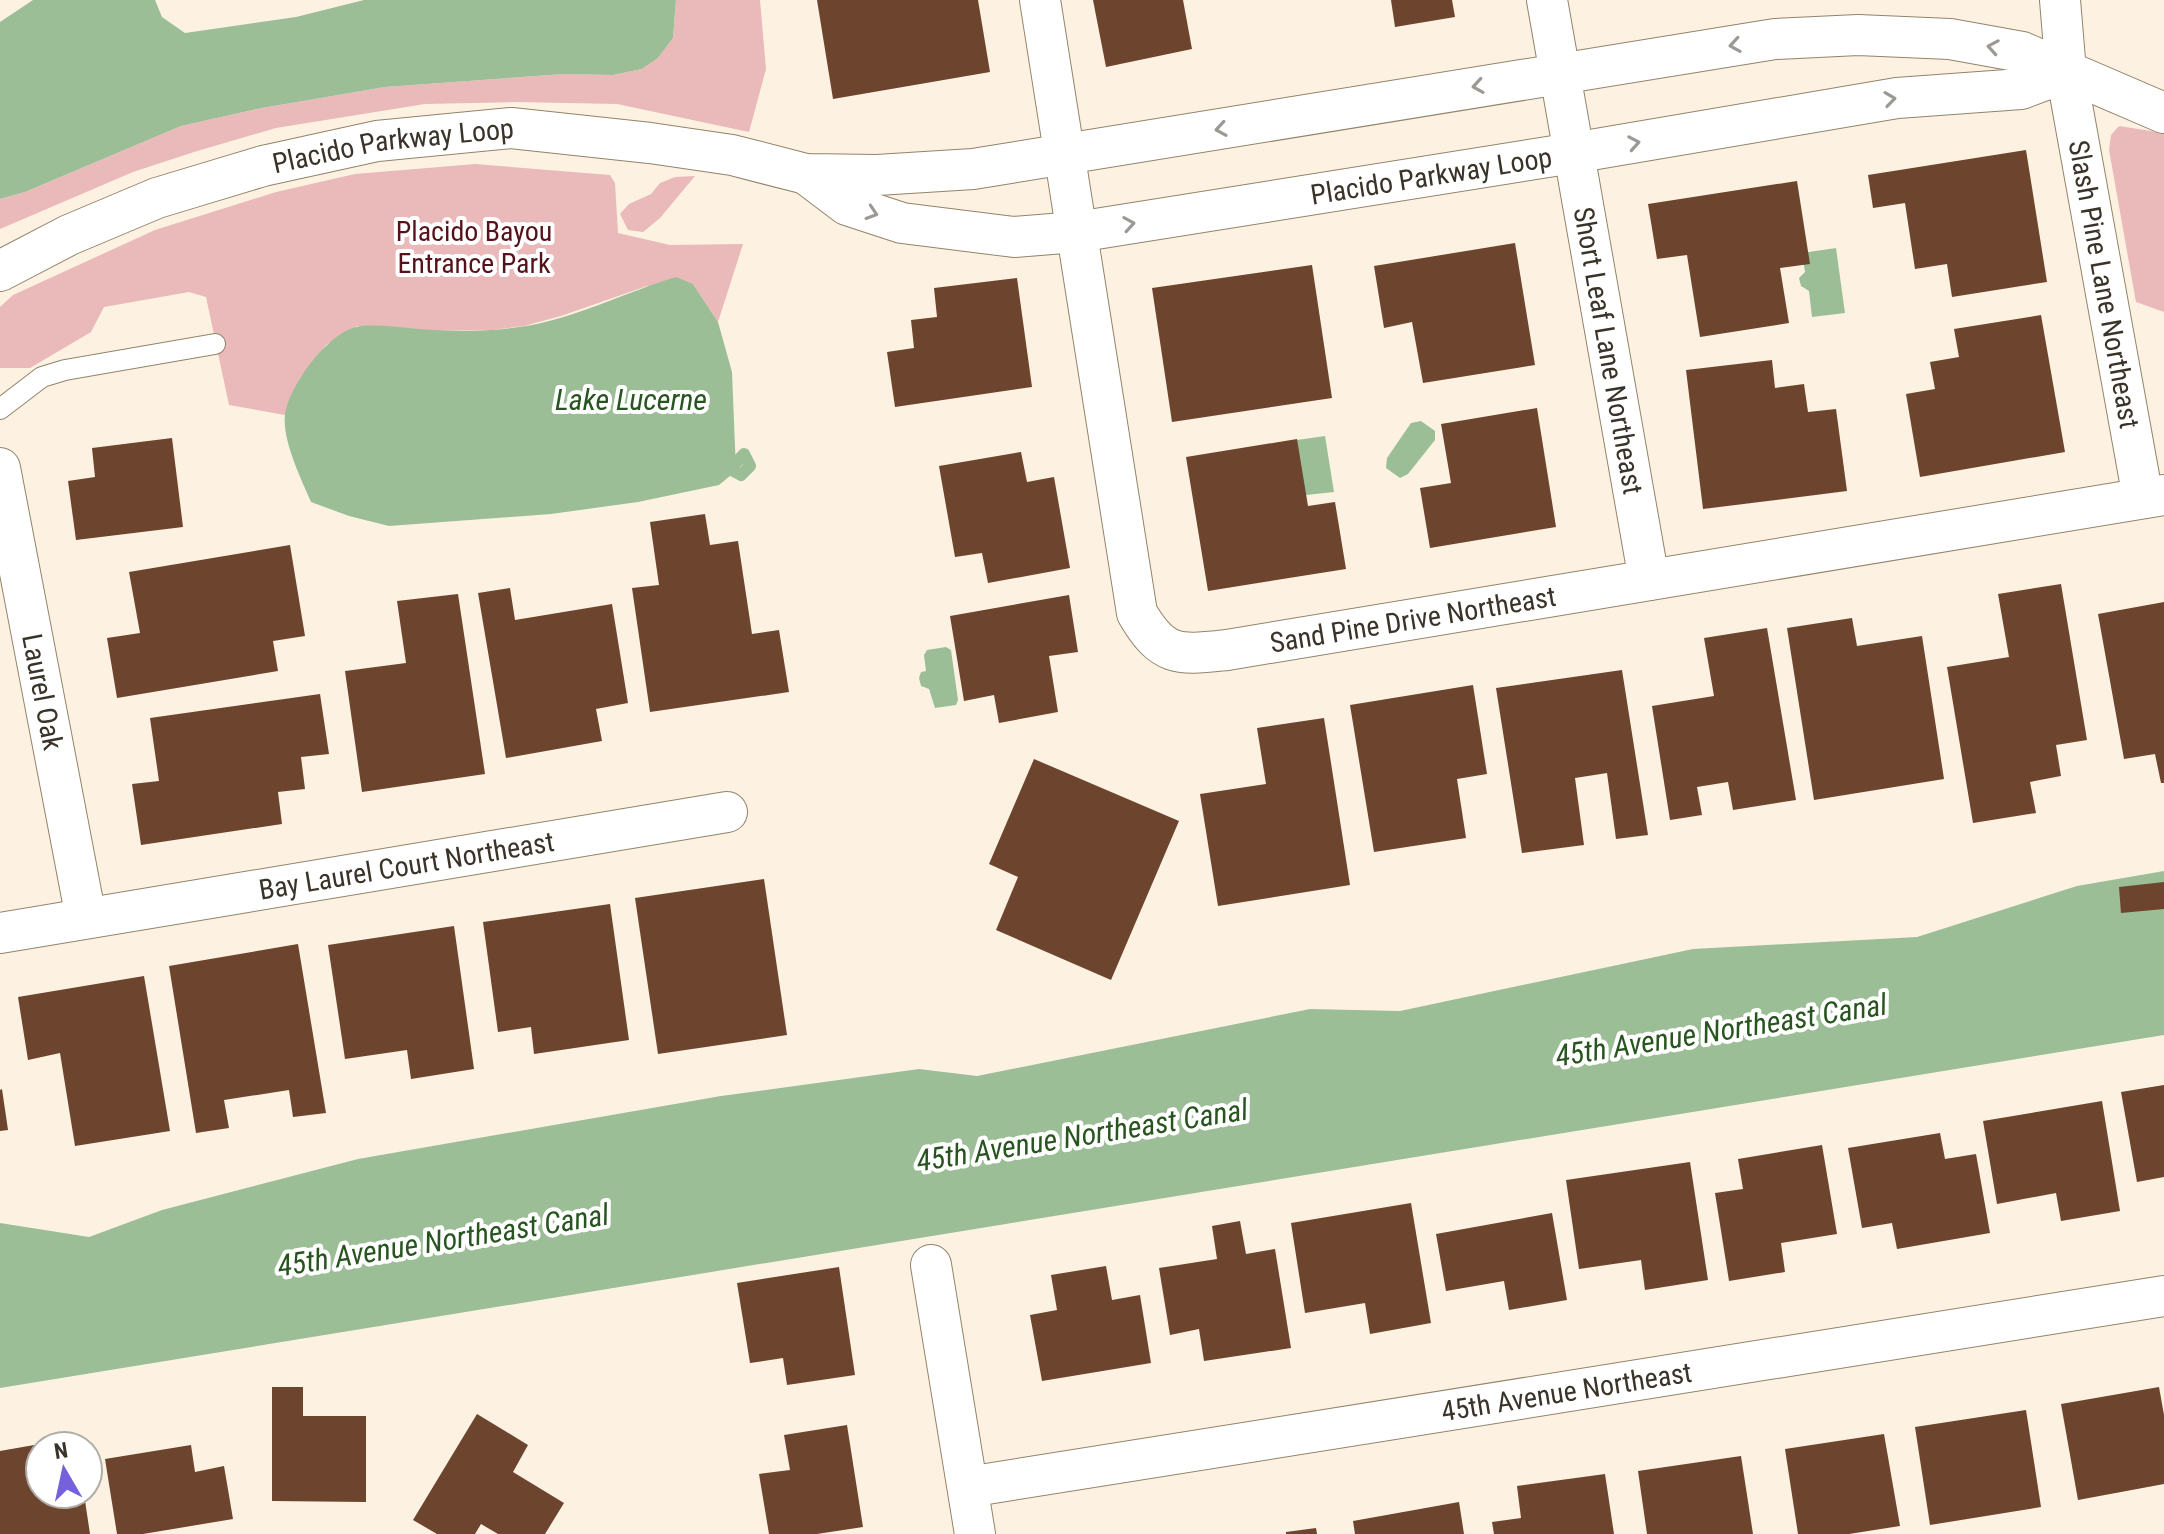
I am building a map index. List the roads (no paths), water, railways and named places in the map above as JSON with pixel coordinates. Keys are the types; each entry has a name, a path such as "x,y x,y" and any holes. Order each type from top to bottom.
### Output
{"street":[{"name":"Sand Pine Drive Northeast","path":"1040,0 1137,613 1152,639 1183,654 1227,650 2154,496"},
{"name":"Short Leaf Lane Northeast","path":"1547,0 1649,580"},
{"name":"Slash Pine Lane Northeast","path":"2060,0 2066,72 2154,496"},
{"name":"Placido Parkway Loop","path":"0,271 69,235 157,198 263,166 377,141 511,128 718,153 806,174 877,175 973,169 1775,39 1858,35 1950,39 2022,52 2164,113"},
{"name":"Placido Parkway Loop","path":"806,174 847,205 902,223 1014,237 1077,232 1897,98 2021,89 2066,72"},
{"name":"Laurel Oak","path":"0,468 86,918"},
{"name":"Bay Laurel Court Northeast","path":"0,933 727,812"},
{"path":"931,1265 975,1534"},
{"name":"45th Avenue Northeast","path":"968,1487 2164,1296"}],"lane":[{"path":"0,409 42,377 65,370 215,344"}],"water":[{"path":"33,0 155,0 162,17 185,33 296,17 364,0 676,0 673,38 658,58 642,69 613,75 564,74 385,87 262,108 181,126 25,192 0,199 0,22"},
{"path":"1836,248 1845,313 1812,317 1809,291 1801,286 1799,278 1805,272 1802,253"},
{"name":"Lake Lucerne","path":"676,277 693,284 718,322 732,372 736,471 719,485 638,502 551,514 389,526 311,502 289,447 285,415 294,389 313,360 349,329 361,326 466,331 509,328 579,312"},
{"path":"1421,421 1435,431 1435,440 1408,474 1400,478 1386,468 1387,458 1411,423"},
{"path":"1325,436 1334,492 1306,495 1276,443"},
{"path":"946,647 951,650 958,700 956,705 935,708 929,689 921,686 919,678 921,672 926,671 924,655 927,650"},
{"name":"45th Avenue Northeast Canal","path":"2164,871 2164,1035 0,1388 0,1223 89,1237 162,1210 358,1159 721,1096 919,1069 977,1076 1310,1009 1400,1011 1693,949 1917,937 2077,886"}],"waterway":[{"path":"744,454 750,466 741,475 730,469 744,454"}],"park label":[{"name":"Placido Bayou Entrance Park","path":"474,247"}]}
